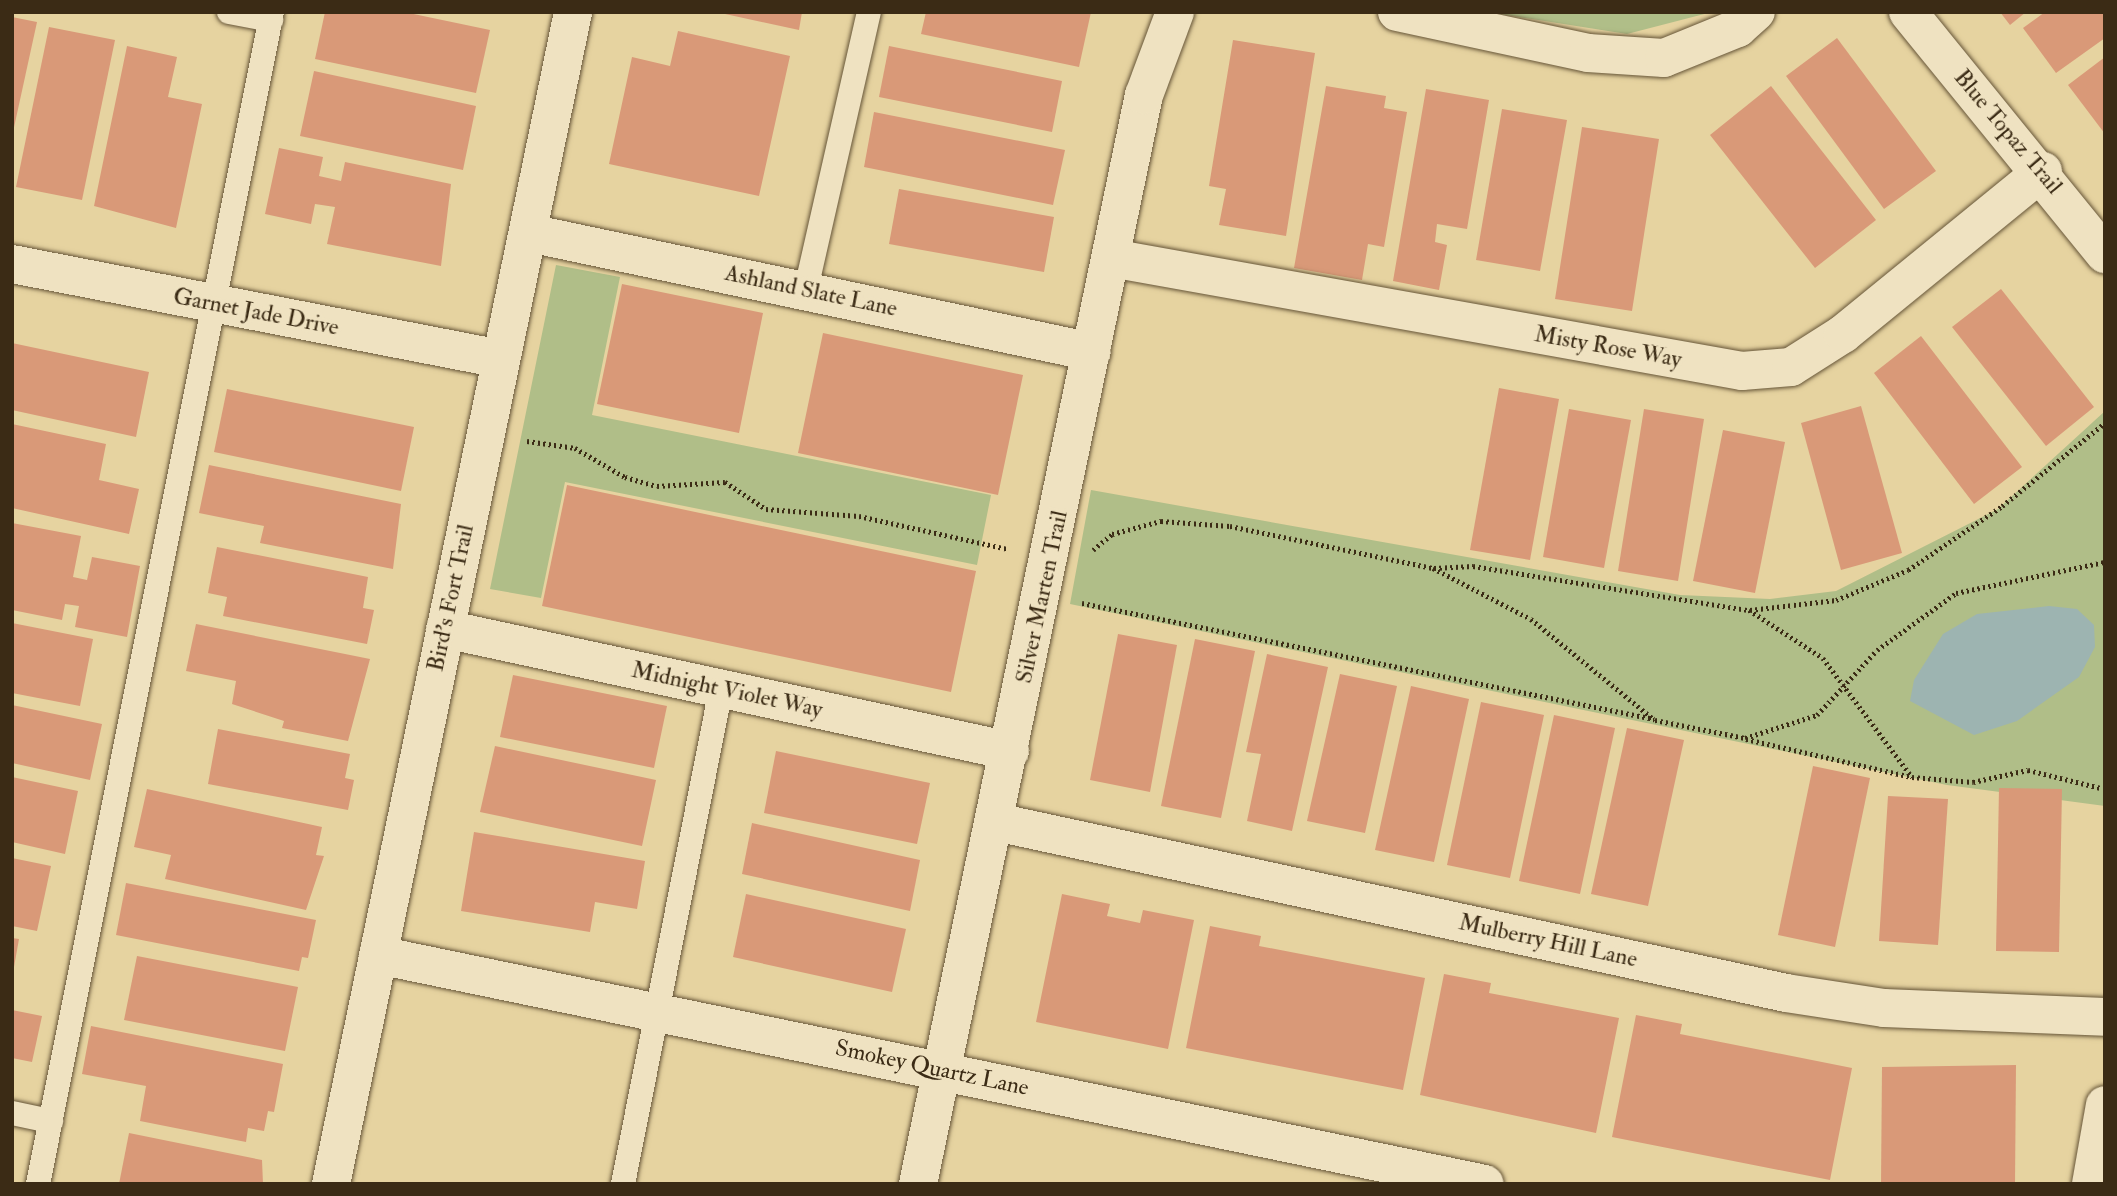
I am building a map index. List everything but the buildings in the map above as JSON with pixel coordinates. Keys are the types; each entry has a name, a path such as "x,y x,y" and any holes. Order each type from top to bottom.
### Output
{"street":[{"name":"Bird's Fort Trail","path":"331,1184 573,12"},
{"name":"Silver Marten Trail","path":"918,1184 996,822 1144,95 1175,12"},
{"path":"1396,12 1588,53 1664,58 1738,28 1756,12"},
{"name":"Blue Topaz Trail","path":"1908,12 2043,171 2105,254"},
{"name":"Misty Rose Way","path":"1111,258 1742,371 1791,367 1843,334 2043,171"},
{"name":"Ashland Slate Lane","path":"529,233 806,289 1092,352"},
{"name":"Garnet Jade Drive","path":"12,264 500,359"},
{"name":"Midnight Violet Way","path":"445,629 1010,751"},
{"name":"Mulberry Hill Lane","path":"996,822 1786,993 1884,1008 2105,1017"},
{"name":"Smokey Quartz Lane","path":"378,955 1485,1184"},
{"path":"2091,1184 2105,1105"}],"lane":[{"path":"38,1184 272,16 229,12"},
{"path":"806,289 869,12"},
{"path":"622,1184 721,689"},
{"path":"12,1113 51,1121"}],"path":[{"path":"485,435 575,448 625,477 657,486 725,482 766,509 859,516 1009,549 1010,536 1089,553 1112,534 1161,521 1230,526 1433,568 1474,566 1749,610 1836,600 1908,570 2003,506 2105,423"},
{"path":"1745,738 1817,715 1877,650 1955,593 2105,562"},
{"path":"1433,568 1531,619 1655,720"},
{"path":"1082,603 1745,738 1912,777 1973,782 2028,770 2101,788"},
{"path":"1749,610 1823,658 1912,777"}],"green space":[{"path":"1487,12 1712,12 1627,34"},
{"path":"556,265 620,277 592,415 991,495 977,565 565,482 541,598 490,589"},
{"path":"2105,411 2105,806 1947,785 1070,604 1091,490 1680,595 1770,599 1836,591 1998,509"}],"water":[{"path":"2049,606 2077,609 2094,625 2095,647 2079,677 2017,721 1974,735 1910,701 1914,680 1943,634 1977,614"}]}
